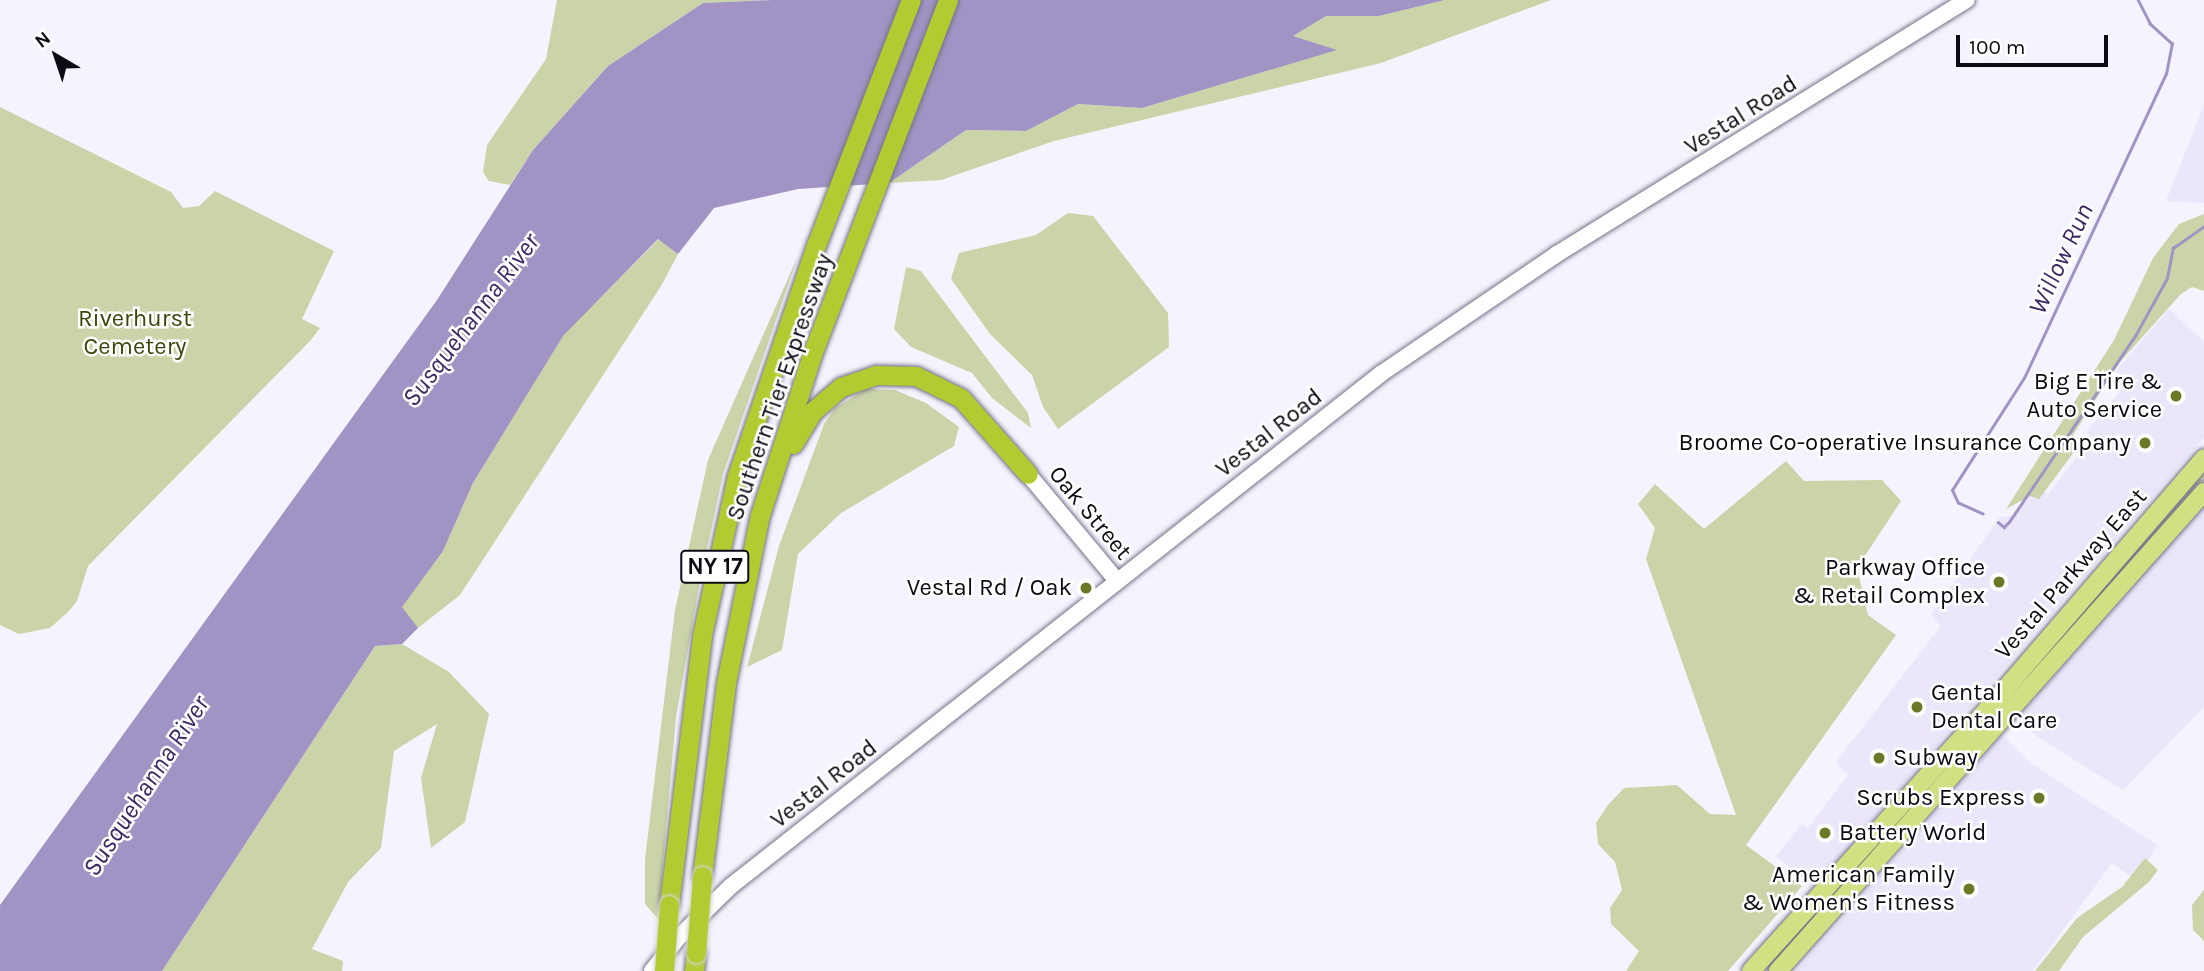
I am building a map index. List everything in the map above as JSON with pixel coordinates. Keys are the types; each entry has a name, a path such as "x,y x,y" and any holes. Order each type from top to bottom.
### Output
{"highway":[{"name":"Southern Tier Expressway","path":"664,971 668,905 702,635 720,542 749,438 817,243 911,0"},
{"name":"Southern Tier Expressway","path":"695,962 702,876 726,683 760,514 859,232 948,0"},
{"path":"760,514 812,412 841,387 876,375 916,376 961,398 1028,474"}],"main road":[{"name":"Vestal Parkway East","path":"1751,971 1981,716 2204,458"},
{"name":"Vestal Parkway East","path":"1778,971 2204,492"}],"street":[{"name":"Vestal Road","path":"652,971 678,938 732,886 1117,581 1443,330 1967,0"},
{"name":"Oak Street","path":"1028,474 1117,581"}],"shaded area":[{"path":"2204,105 2204,203 2166,201"},
{"path":"2169,309 2204,342 2204,438 1813,888 1776,856 1802,824 1808,828 1848,775 1836,762 1941,626 1931,615 2000,517 2015,516 2039,485 2048,495 2092,437 2086,432 2127,383 2116,371"},
{"path":"2204,506 2204,707 2123,790 2036,736 2023,724 2023,712"},
{"path":"2003,735 2030,763 2157,845 2136,880 2112,863 2033,971 1796,971"}],"green space":[{"path":"557,0 772,0 703,3 608,66 533,150 510,185 489,181 483,172 487,145 546,59"},
{"path":"1445,0 1551,0 1381,63 1054,141 941,180 889,183 966,130 1026,131 1078,104 1142,108 1335,50 1293,36 1326,16 1379,16"},
{"name":"Riverhurst Cemetery","path":"0,107 171,192 183,208 199,206 215,191 334,251 302,319 320,328 310,341 88,566 77,601 68,612 50,628 19,634 0,625"},
{"path":"1068,213 1093,216 1168,313 1169,347 1058,429 1043,407 1032,375 990,334 951,279 959,253 1036,235"},
{"path":"2204,214 2204,291 2192,287 2181,294 2120,362 2071,438 2074,452 2039,499 2030,496 2006,509 2114,340 2153,258 2179,224"},
{"path":"659,239 678,254 661,286 460,595 418,628 401,607 443,551 473,483 563,335"},
{"path":"798,256 723,474 698,592 676,717 658,919 645,904 645,859 675,610 708,460"},
{"path":"906,267 921,271 1028,413 1031,428 992,398 972,373 911,347 894,329"},
{"path":"866,389 895,390 926,403 959,427 954,446 841,513 798,554 782,650 747,667 779,546 824,424 835,408"},
{"path":"1786,461 1804,481 1882,480 1901,501 1857,568 1868,615 1896,635 1746,845 1802,886 1728,971 1626,971 1639,951 1611,924 1610,908 1622,890 1615,862 1598,844 1596,823 1608,805 1624,788 1677,785 1710,814 1736,815 1646,559 1655,528 1638,504 1655,484 1704,529"},
{"path":"2204,468 2204,482 2006,700 2068,631"},
{"path":"402,644 449,672 489,714 465,822 431,848 421,778 437,724 394,751 381,848 348,882 312,949 343,961 342,971 162,971 375,646"},
{"path":"2145,858 2158,870 2149,882 2083,937 2059,971 2035,971 2077,918 2122,887"},
{"path":"2204,890 2204,941 2193,930 2192,905"}],"water":[{"name":"Susquehanna River","path":"772,0 1445,0 1379,16 1326,16 1293,36 1337,50 1142,108 1078,104 1026,131 966,130 889,183 798,189 714,208 678,254 658,239 563,336 473,483 443,551 402,607 418,628 402,644 375,646 162,971 0,971 0,905 437,300 533,150 608,66 703,3"}],"waterway":[{"name":"Willow Run","path":"1983,514 1958,503 1952,490 2024,378 2166,74 2172,44 2150,24 2138,0"},
{"name":"Willow Run","path":"1998,522 2004,527 2009,522 2135,336 2167,278 2173,248 2204,226"}],"place":[{"name":"Big E Tire & Auto Service","path":"2176,396"},
{"name":"Broome Co-operative Insurance Company","path":"2145,443"},
{"name":"Parkway Office & Retail Complex","path":"1999,582"},
{"name":"Vestal Rd / Oak","path":"1086,588"},
{"name":"Gental Dental Care","path":"1917,707"},
{"name":"Subway","path":"1879,758"},
{"name":"Scrubs Express","path":"2039,798"},
{"name":"Battery World","path":"1825,833"},
{"name":"American Family & Women's Fitness","path":"1969,889"}]}
